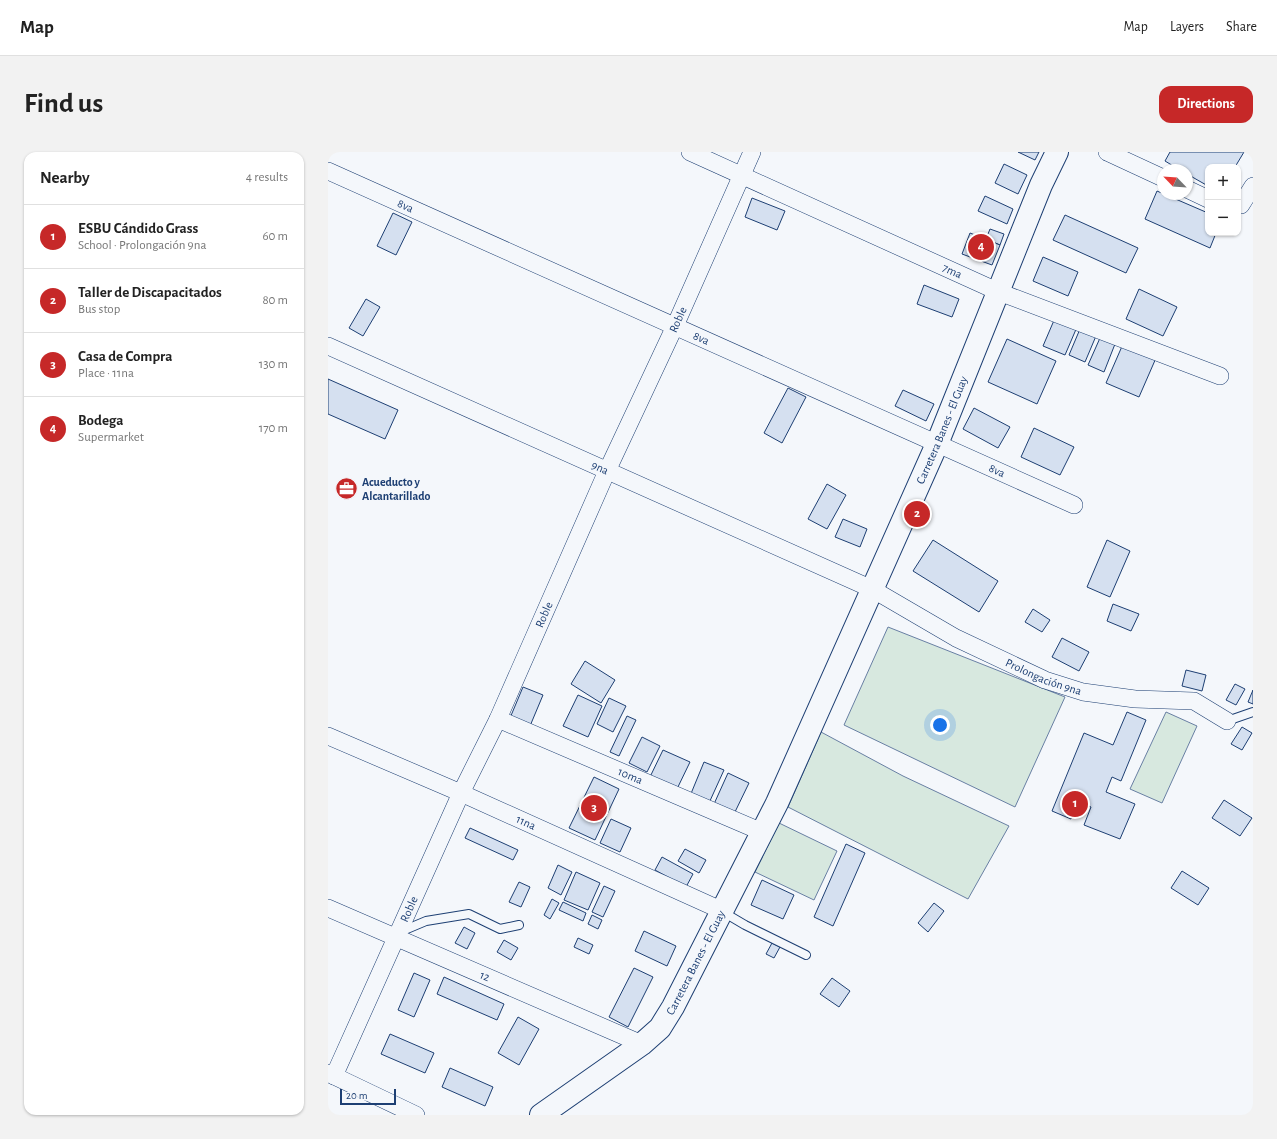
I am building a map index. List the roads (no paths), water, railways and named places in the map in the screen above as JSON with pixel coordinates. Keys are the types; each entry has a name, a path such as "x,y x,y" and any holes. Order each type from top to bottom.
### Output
{"main road":[{"name":"Carretera Banes - El Guay","path":"541,1115 642,1044 660,1028 667,1018 723,911 798,757 937,444 1041,185 1057,152"}],"street":[{"name":"7ma","path":"690,152 999,292 1220,376"},
{"name":"Roble","path":"331,1074 498,719 607,471 675,326 752,152"},
{"path":"1107,152 1157,175"},
{"name":"8va","path":"328,171 1074,505"},
{"path":"1241,202 1253,186"},
{"path":"1193,192 1205,198"},
{"name":"9na","path":"328,346 872,589"},
{"name":"Prolongación 9na","path":"872,589 956,638 1045,680 1082,692 1136,699 1194,701 1227,721"},
{"name":"10ma","path":"498,719 762,832"},
{"name":"11na","path":"328,736 462,793 723,911"},
{"name":"12","path":"328,908 642,1044"},
{"path":"331,1074 416,1115"}],"lane":[{"path":"1227,721 1253,712"},
{"path":"723,911 745,925 806,955"},
{"path":"396,938 406,929 426,921 469,914 500,929 519,926"}],"place":[{"name":"Bodega","path":"981,247"},
{"name":"Acueducto y Alcantarillado","path":"346,489"},
{"name":"Taller de Discapacitados","path":"917,514"},
{"name":"ESBU Cándido Grass","path":"1075,804"},
{"name":"Casa de Compra","path":"594,808"}]}
